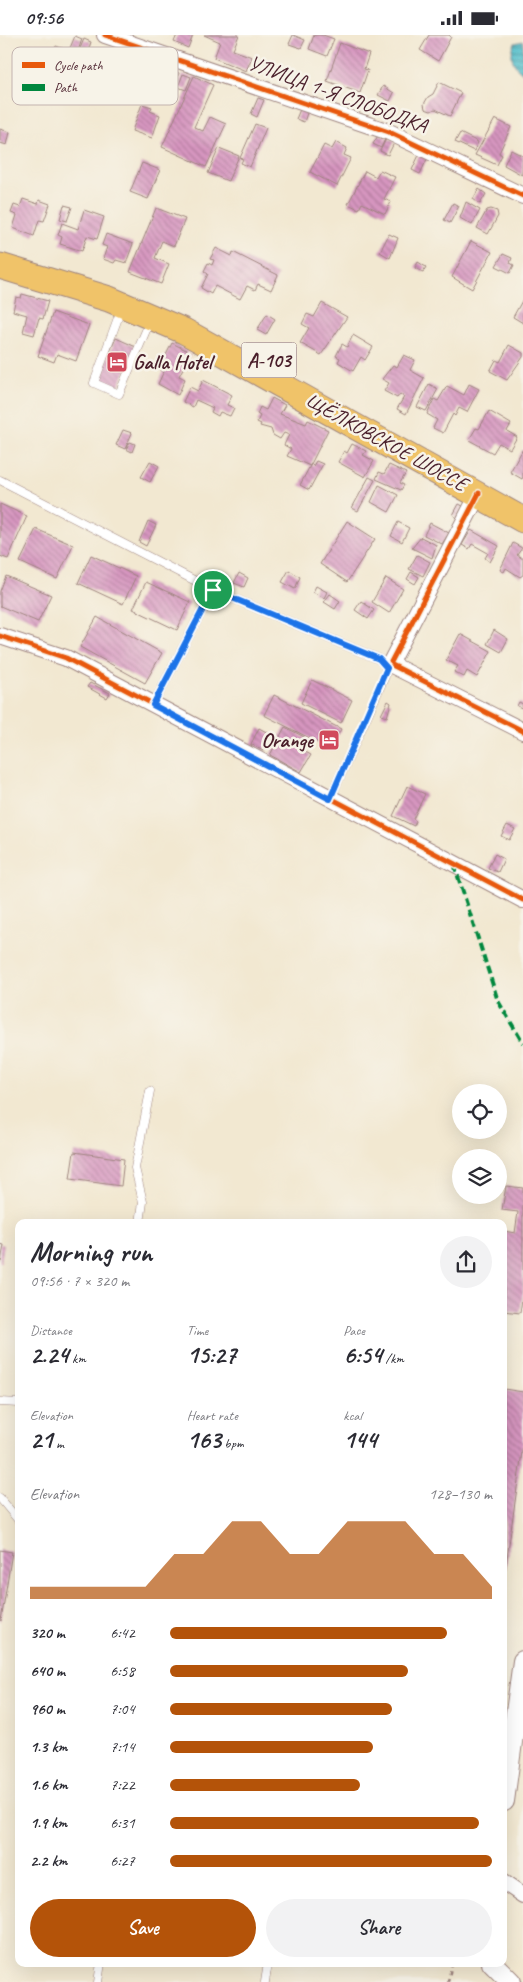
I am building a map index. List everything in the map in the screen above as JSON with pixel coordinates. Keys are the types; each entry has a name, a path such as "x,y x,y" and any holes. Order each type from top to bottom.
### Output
{"main road":[{"name":"ЩЁЛКОВСКОЕ ШОССЕ","path":"0,251 112,285 190,317 523,501"},
{"name":"ЩЁЛКОВСКОЕ ШОССЕ","path":"0,266 123,305 184,331 479,493 523,520"}],"street":[{"name":"УЛИЦА 1-Я СЛОБОДКА","path":"106,35 141,47"},
{"name":"УЛИЦА 1-Я СЛОБОДКА","path":"178,60 389,132 523,195"},
{"path":"479,493 390,664 523,731"},
{"path":"0,636 66,658 523,900"},
{"path":"507,1780 523,1665"},
{"path":"507,1884 523,1895"},
{"path":"496,1967 511,1982"}],"lane":[{"path":"123,305 94,383 119,394 151,317"},
{"path":"0,480 213,590 379,659 387,668 330,799"},
{"path":"153,705 213,590"},
{"path":"141,1219 143,1202 135,1169 150,1091"},
{"path":"0,1402 15,1403"},
{"path":"0,1497 15,1516"},
{"path":"98,1982 101,1967"},
{"path":"264,1982 267,1967"}],"path":[{"path":"448,1982 451,1967"}],"water":[{"path":"523,41 523,73 516,67 512,52 515,43"}],"building":[{"path":"177,35 193,35 188,48 174,42"},
{"path":"204,35 239,35 233,50 252,57 246,71 214,58 220,42"},
{"path":"293,35 305,40 301,48 289,44"},
{"path":"314,35 323,35 334,39 327,56 309,49"},
{"path":"429,35 449,35 451,37 438,61 420,50"},
{"path":"75,36 82,39 79,47 70,47"},
{"path":"84,39 91,42 89,47 81,47"},
{"path":"340,43 369,54 364,69 368,70 360,93 327,81"},
{"path":"183,74 191,77 186,90 178,87"},
{"path":"194,76 213,85 194,127 203,131 210,117 226,124 206,167 162,147"},
{"path":"439,82 461,93 450,116 435,109 431,111 425,109 424,104 428,97 433,94"},
{"path":"383,86 394,93 390,101 378,95"},
{"path":"258,98 264,100 257,117 251,114"},
{"path":"142,105 152,107 150,111 160,115 152,138 132,131"},
{"path":"301,107 308,110 304,122 296,119"},
{"path":"495,119 511,127 499,153 502,155 497,165 475,155"},
{"path":"255,124 266,128 250,167 241,163 243,159 240,158"},
{"path":"0,129 10,132 7,145 0,143"},
{"path":"460,133 478,142 474,151 455,142"},
{"path":"379,134 386,137 381,148 373,144"},
{"path":"387,137 395,141 388,155 380,151"},
{"path":"336,142 347,148 344,155 351,158 337,186 310,172 324,145 332,149"},
{"path":"219,148 239,156 228,181 208,173"},
{"path":"511,150 523,156 522,175 504,165"},
{"path":"420,153 428,157 420,174 412,170"},
{"path":"142,163 160,170 148,199 130,192"},
{"path":"380,170 395,177 384,199 391,202 385,214 362,203 359,209 348,204 365,171 376,177"},
{"path":"479,189 486,194 480,204 473,199"},
{"path":"23,199 38,204 39,200 50,204 44,221 39,220 34,236 13,228 17,215 11,213 14,205 20,207"},
{"path":"466,202 480,210 472,225 460,218"},
{"path":"453,203 459,206 450,223 444,220"},
{"path":"64,205 72,207 67,221 60,219"},
{"path":"156,208 185,219 174,246 162,241 155,258 169,264 161,284 130,272"},
{"path":"84,210 104,217 97,239 87,236 82,251 60,244 62,237 58,235 62,223 78,229"},
{"path":"487,210 497,211 498,216 488,234 477,228"},
{"path":"106,234 133,244 126,263 116,260 114,263 103,259 107,247 102,245"},
{"path":"389,234 398,238 390,258 380,252"},
{"path":"471,241 492,252 472,289 452,277"},
{"path":"216,248 232,256 233,252 278,275 271,290 258,284 255,290 247,286 240,299 215,286 211,294 201,288 208,274 204,271 208,263 212,265 214,260 210,259"},
{"path":"503,254 512,258 510,263 514,265 510,273 496,266"},
{"path":"418,262 426,267 423,272 415,268"},
{"path":"22,294 48,301 43,319 39,318 34,335 23,332 27,315 13,311 16,297 21,298"},
{"path":"523,299 523,323 513,317"},
{"path":"322,303 347,317 321,355 300,343 309,328 302,324 307,314 314,317"},
{"path":"53,312 89,325 76,361 57,354 54,362 38,356"},
{"path":"267,314 275,319 266,335 257,330"},
{"path":"353,335 373,347 365,360 361,357 353,371 338,362 340,358 336,356 342,344 347,347"},
{"path":"116,338 136,347 117,390 97,381"},
{"path":"172,343 188,351 186,354 190,355 179,376 185,379 178,395 158,384 164,371 159,369"},
{"path":"509,345 523,353 523,357 507,380 490,371 496,360 500,362"},
{"path":"404,355 415,360 410,370 424,378 406,414 397,409 404,397 400,394 397,398 384,391 389,383 382,379 393,365 397,367"},
{"path":"203,380 232,395 227,405 234,408 230,416 220,412 218,416 211,412 213,408 196,400 193,407 183,402 190,387 198,391"},
{"path":"429,384 438,389 426,411 417,407"},
{"path":"469,384 479,389 467,412 459,408 455,416 453,414 443,433 433,428 437,420 427,414 434,399 438,401 447,386 464,395"},
{"path":"272,398 285,405 280,414 306,424 308,420 328,430 310,466 287,456 291,449 284,445 289,435 284,433 280,439 273,435 271,429 260,426 261,424 257,422 260,416 257,414 260,407 266,410"},
{"path":"489,411 511,424 507,431 517,437 510,449 499,443 493,453 469,440 476,428 479,429"},
{"path":"123,430 132,433 125,449 116,445"},
{"path":"130,442 135,444 132,452 126,449"},
{"path":"352,444 366,451 363,455 374,461 365,477 338,462 344,451 347,453"},
{"path":"523,449 523,477 522,479 510,472"},
{"path":"150,461 159,466 150,482 141,477"},
{"path":"316,461 323,464 309,490 300,485 311,464 313,466"},
{"path":"389,465 406,473 400,483 404,485 401,490 376,479 379,472 384,474"},
{"path":"369,477 375,480 358,511 352,508"},
{"path":"379,485 398,495 389,512 371,502"},
{"path":"0,504 27,516 8,559 0,556"},
{"path":"459,504 463,506 457,518 453,515"},
{"path":"148,521 156,525 146,546 139,542"},
{"path":"347,521 375,539 347,582 320,564"},
{"path":"398,522 409,528 402,542 391,536"},
{"path":"430,523 449,533 442,544 424,535"},
{"path":"36,529 73,545 57,579 20,562"},
{"path":"471,530 499,546 490,562 485,558 488,553 472,544 469,549 462,545"},
{"path":"421,537 436,545 432,558 412,548"},
{"path":"513,543 522,548 517,555 523,559 523,575 520,577 506,568 504,572 500,570"},
{"path":"91,555 136,576 123,604 78,583"},
{"path":"417,555 430,562 423,576 409,569"},
{"path":"289,570 300,577 295,589 282,582"},
{"path":"411,572 419,577 415,584 407,579"},
{"path":"239,573 248,578 244,587 234,583"},
{"path":"6,576 51,595 38,622 0,606 0,591"},
{"path":"386,578 403,589 389,613 372,602"},
{"path":"146,582 190,602 177,630 133,609"},
{"path":"316,586 327,592 324,598 313,592"},
{"path":"330,594 340,601 335,609 324,602"},
{"path":"361,601 374,610 368,619 355,610"},
{"path":"97,617 162,653 145,683 80,647"},
{"path":"494,630 508,639 501,652 487,644"},
{"path":"460,634 491,651 477,677 467,671 464,677 454,672 458,666 446,660"},
{"path":"312,680 352,700 341,723 301,703"},
{"path":"90,683 110,693 107,698 87,687"},
{"path":"274,695 341,729 331,749 264,715"},
{"path":"388,701 391,703 387,717 381,715"},
{"path":"519,702 523,704 522,708 517,706"},
{"path":"285,727 306,738 300,749 311,755 301,772 270,755"},
{"path":"259,728 272,735 263,751 251,744"},
{"path":"407,786 425,794 413,819 416,821 414,826 393,816"},
{"path":"507,825 515,829 509,840 501,836"},
{"path":"495,854 504,859 498,872 488,868"},
{"path":"74,1152 124,1159 121,1186 70,1179"},
{"path":"507,1186 523,1188 523,1293 520,1313 507,1311 507,1232 515,1233 518,1212 502,1210 503,1204 507,1204"},
{"path":"0,1244 4,1245 1,1262 0,1262"},
{"path":"507,1389 523,1392 523,1445 507,1559"},
{"path":"0,1550 12,1552 1,1621 0,1620"}],"marked path":[{"path":"454,864 498,1001 523,1043"}],"cycle path":[{"path":"105,35 140,47"},
{"path":"178,60 389,132 523,196"},
{"path":"479,493 390,664 523,731"},
{"path":"0,636 66,658 523,900"}],"place":[{"name":"Galla Hotel","path":"117,362"},
{"name":"Orange","path":"329,740"}],"route":[{"path":"213,590 379,659 386,665 385,676 330,799 153,705 213,590"}]}
